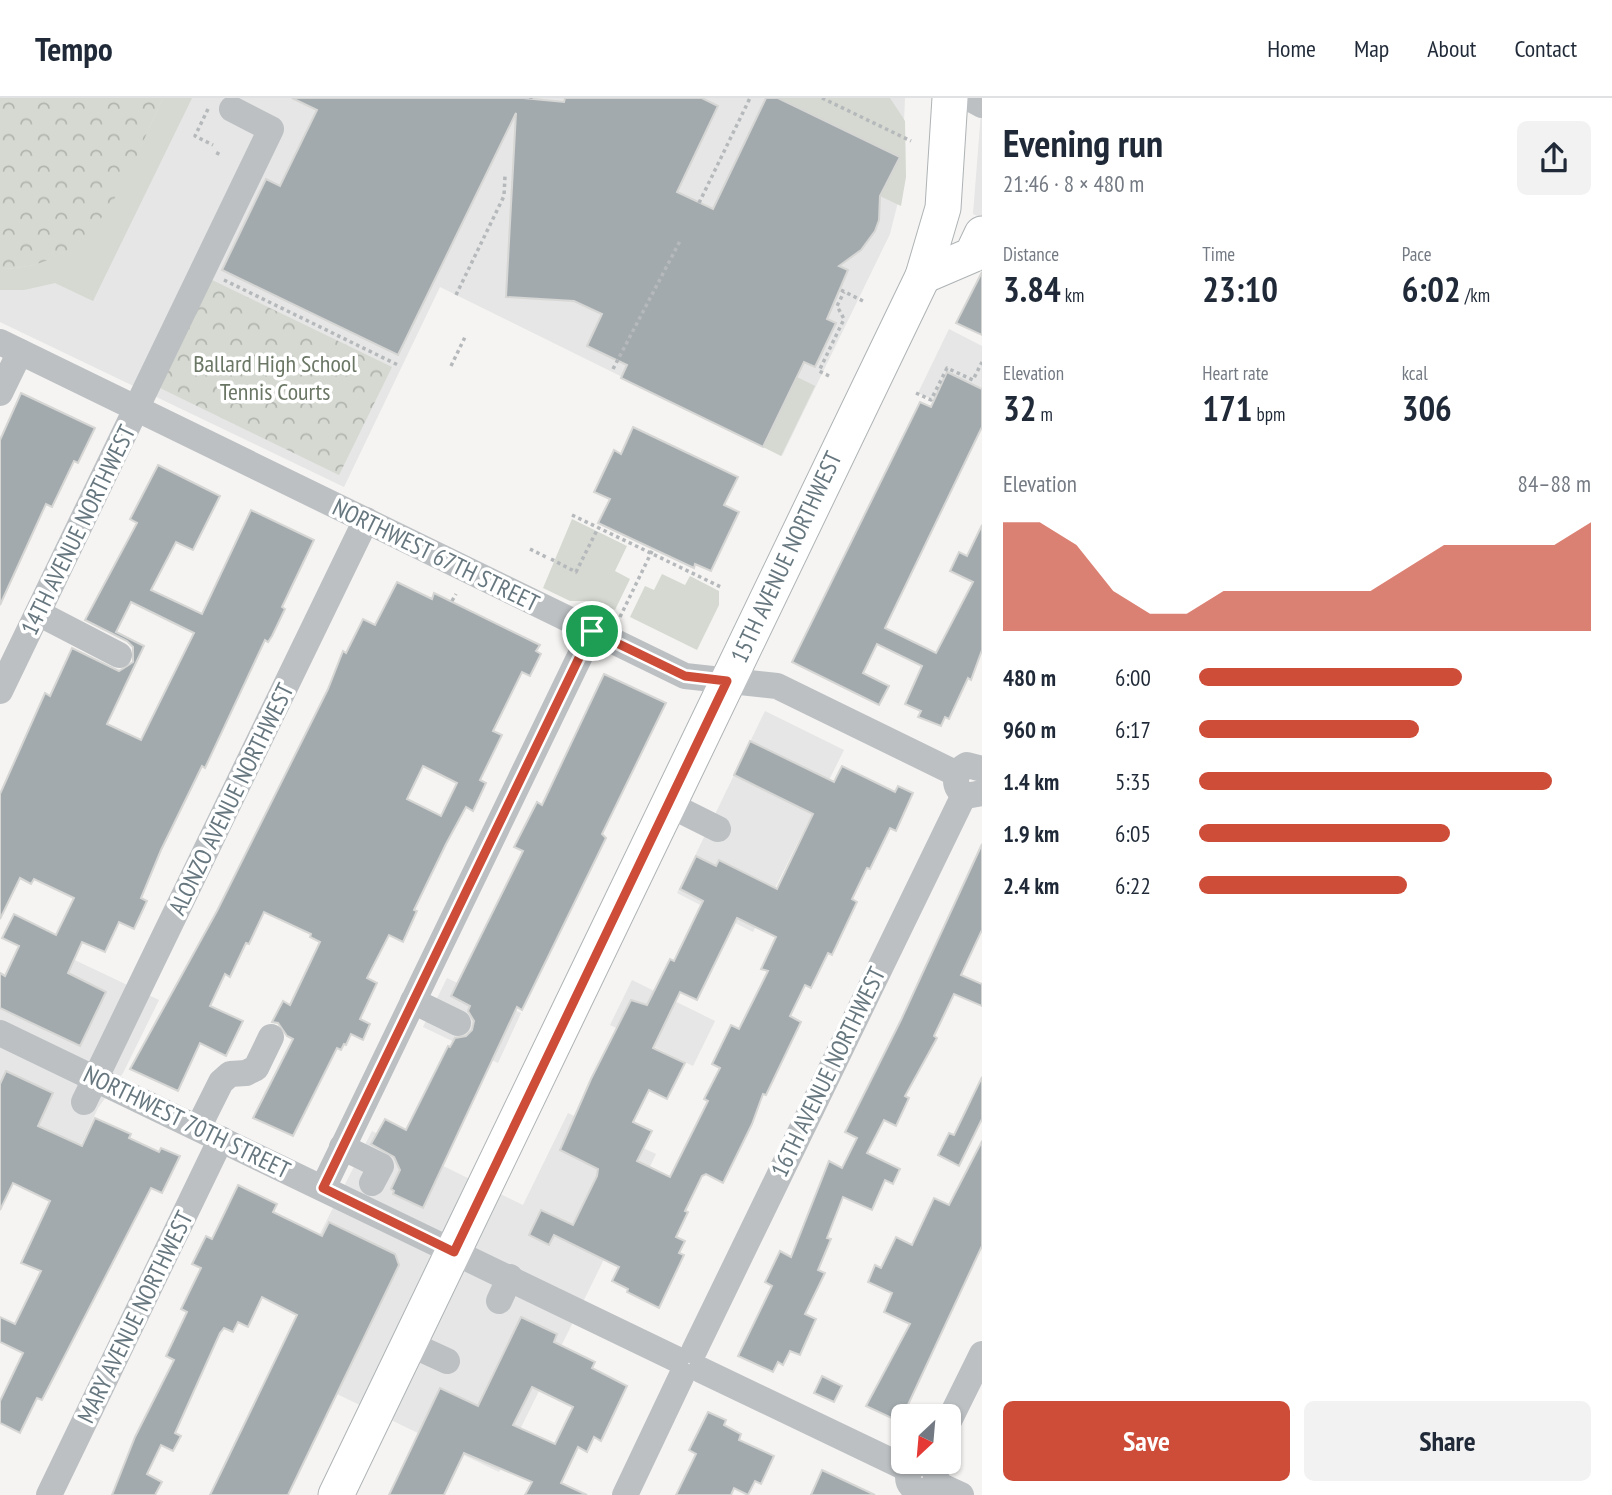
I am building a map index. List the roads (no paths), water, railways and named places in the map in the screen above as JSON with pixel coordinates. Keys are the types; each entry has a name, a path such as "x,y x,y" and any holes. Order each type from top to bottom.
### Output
{"main road":[{"name":"15TH AVENUE NORTHWEST","path":"336,1495 923,276 943,208 950,98"},
{"path":"923,276 972,255 982,234"}],"street":[{"path":"968,98 982,105"},
{"name":"14TH AVENUE NORTHWEST","path":"0,691 271,129 222,104"},
{"path":"0,393 10,347"},
{"name":"NORTHWEST 67TH STREET","path":"10,347 685,676 777,686 974,776"},
{"name":"ALONZO AVENUE NORTHWEST","path":"84,1102 366,520"},
{"path":"38,613 119,655"},
{"path":"323,1188 592,631"},
{"name":"16TH AVENUE NORTHWEST","path":"625,1495 974,776"},
{"path":"668,804 718,829"},
{"path":"413,1001 458,1023"},
{"name":"NORTHWEST 70TH STREET","path":"0,1033 454,1252 505,1289 688,1364 961,1495"},
{"name":"MARY AVENUE NORTHWEST","path":"49,1495 210,1133 221,1082 230,1074 246,1073 256,1068 271,1037"},
{"path":"342,1147 381,1166 372,1183"},
{"path":"410,1344 447,1361"},
{"path":"957,1404 982,1353"}],"park label":[{"name":"Ballard High School Tennis Courts","path":"275,377"}]}
